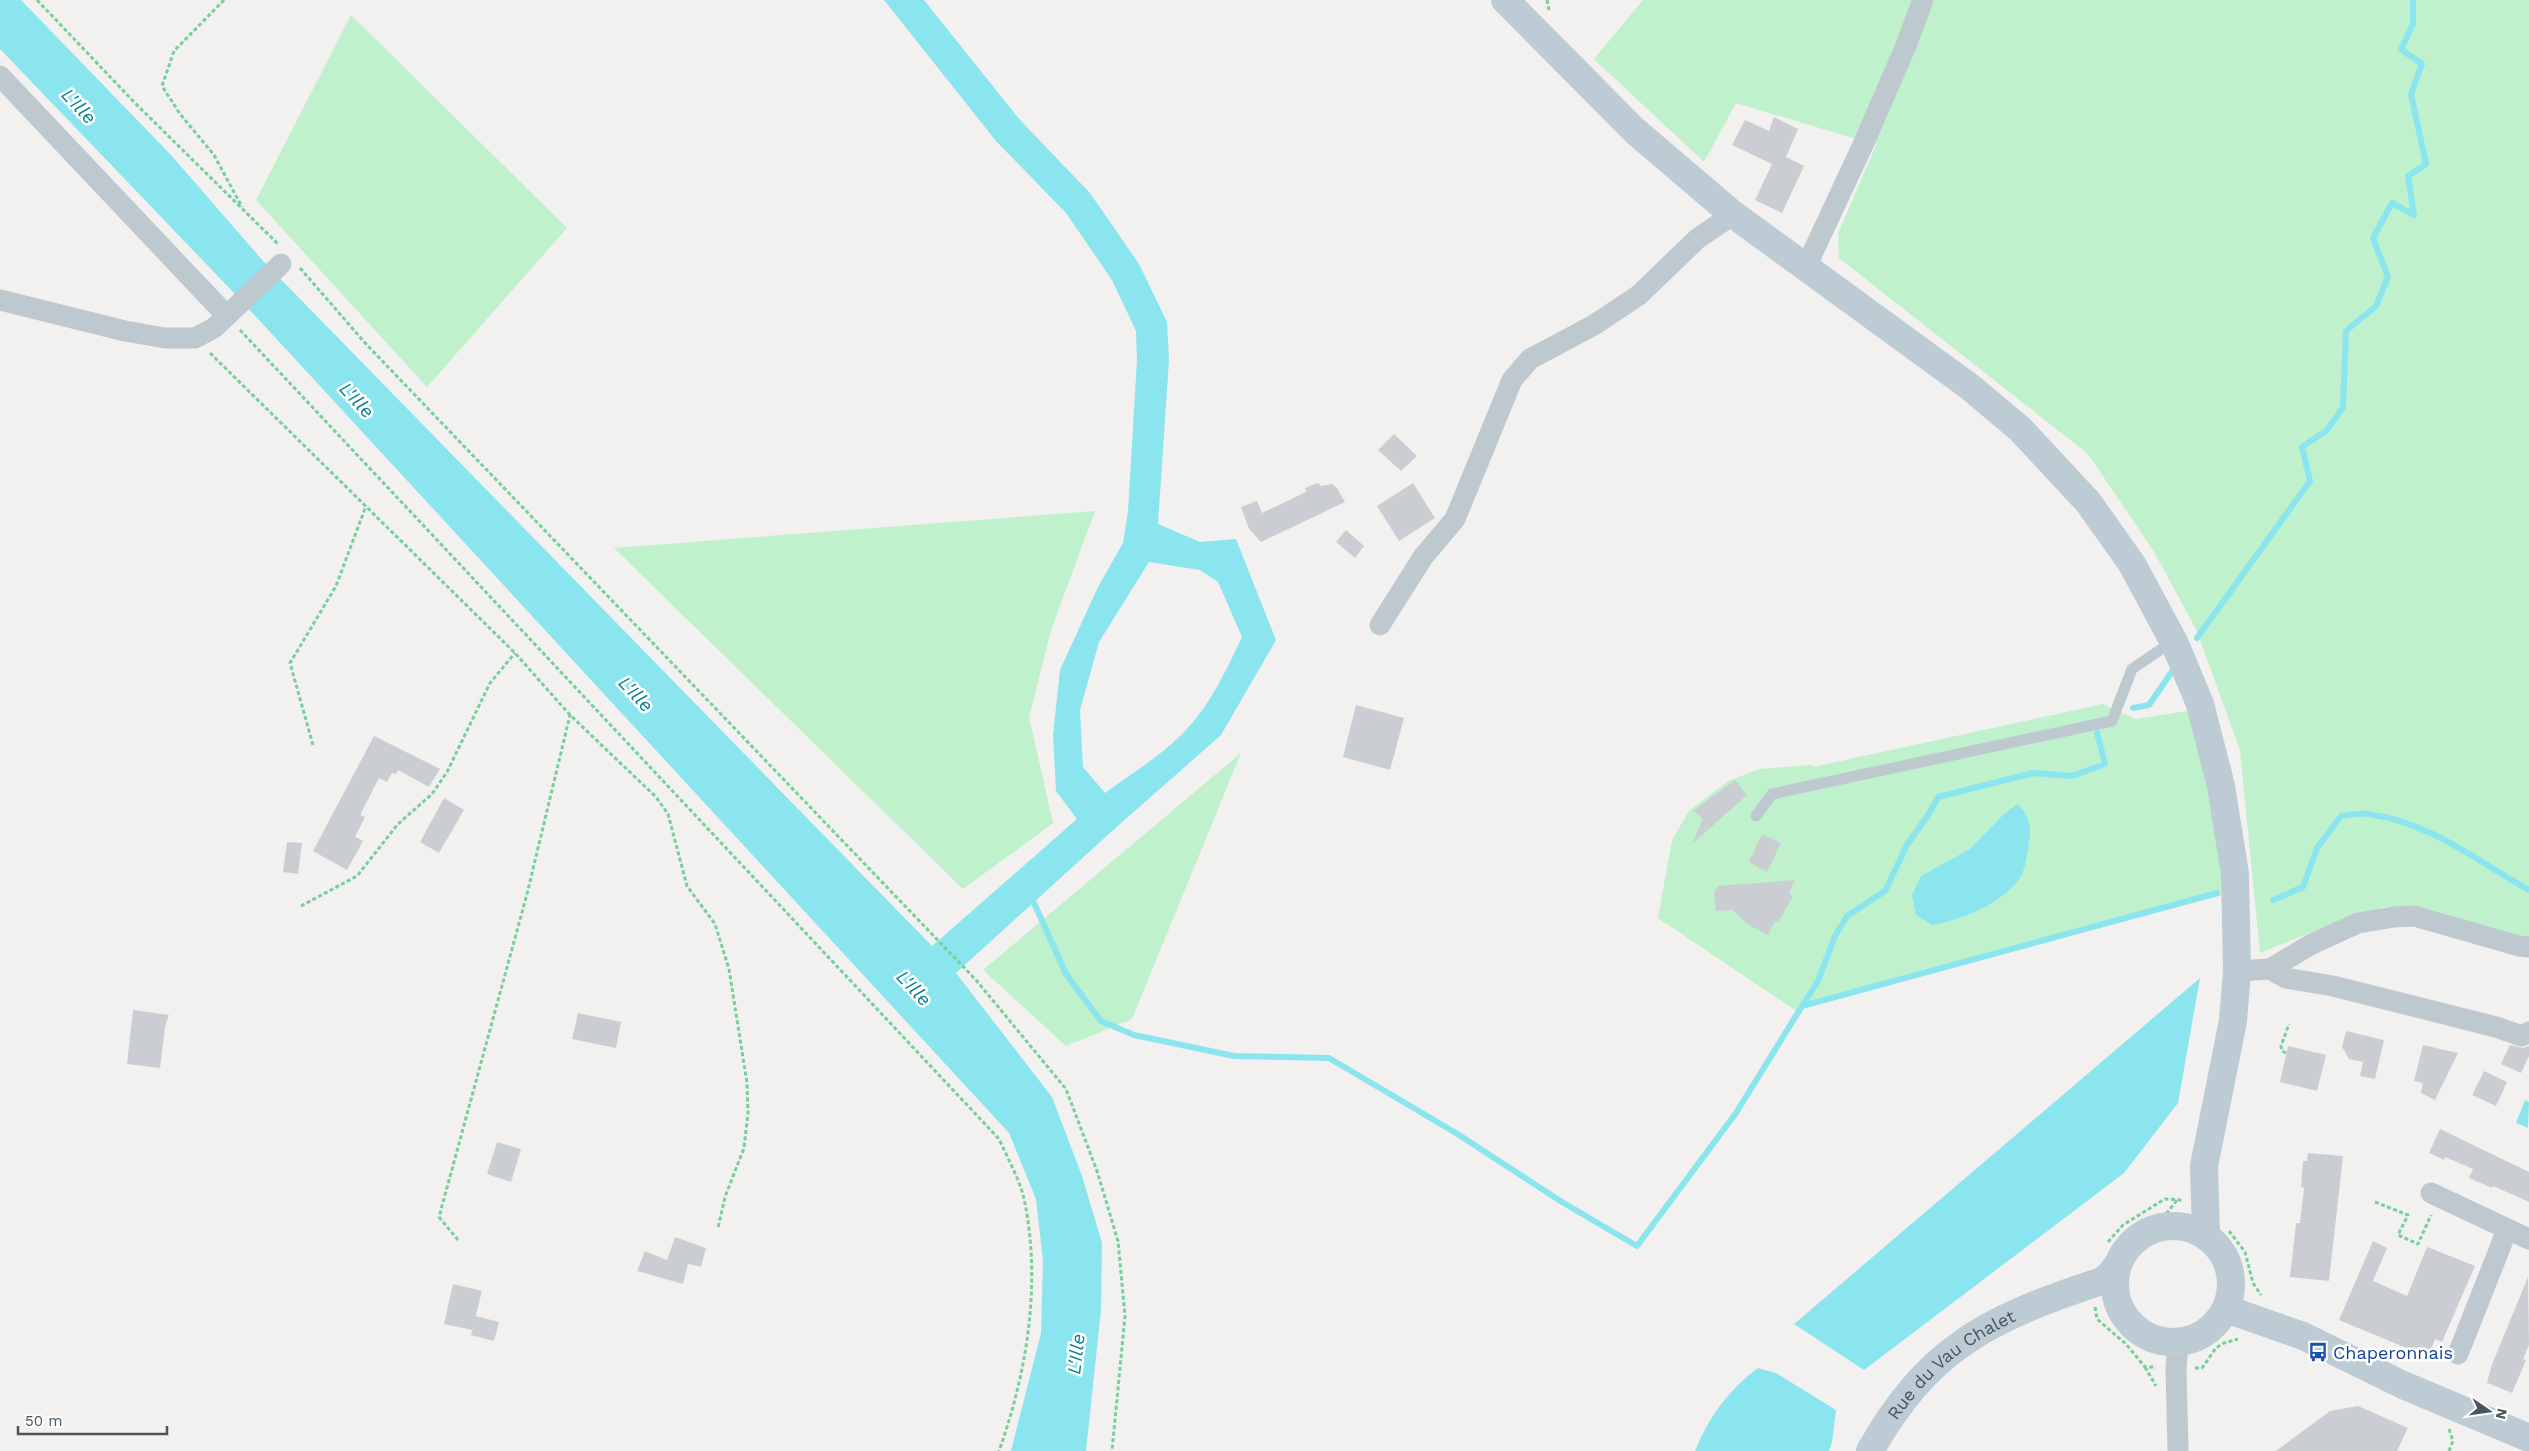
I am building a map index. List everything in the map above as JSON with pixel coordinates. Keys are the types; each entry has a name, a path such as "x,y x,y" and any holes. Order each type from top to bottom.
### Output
{"main road":[{"path":"1505,0 1587,74 1635,131 1732,204 1805,269 2042,441 2132,564 2175,644 2200,704 2221,786 2235,874 2237,971 2233,1021 2204,1166 2221,1250 2230,1269 2232,1290 2226,1310 2214,1326 2177,1355 2134,1328 2120,1310 2110,1256 2126,1249 2138,1237 2162,1227 2190,1228 2217,1232"},
{"path":"2162,1227 2204,1166"},
{"name":"Rue du Vau Chalet","path":"1870,1451 1886,1421 1915,1385 1960,1344 2000,1322 2052,1299 2102,1281 2109,1276 2110,1256"},
{"name":"Rue du Vau Chalet","path":"2052,1299 2094,1300 2120,1310"},
{"path":"2226,1310 2303,1336 2403,1385 2529,1438"}],"street":[{"path":"1805,269 1862,147 1905,48 1923,0"},
{"path":"0,76 230,311"},
{"path":"1380,626 1423,557 1455,519 1512,380 1530,359 1594,325 1639,295 1697,239 1725,220 1732,204"},
{"path":"0,300 125,331 165,338 195,338 214,328 287,259"},
{"path":"2237,971 2270,969 2310,945 2358,923 2394,917 2414,916 2519,946 2529,947"},
{"path":"2270,969 2286,978 2333,986 2476,1022 2522,1036 2529,1032"},
{"path":"2431,1193 2529,1239"},
{"path":"2458,1354 2507,1230"},
{"path":"2177,1355 2178,1451"}],"lane":[{"path":"1756,816 1772,794 2112,721 2132,669 2166,646 2175,644"}],"path":[{"path":"37,0 135,103 243,210 372,352 932,933 976,980 1066,1089 1097,1171 1118,1241 1125,1316 1112,1451"},
{"path":"224,0 174,51 162,86 180,114 214,156 243,210"},
{"path":"1547,0 1549,12"},
{"path":"230,311 999,1139 1025,1202 1032,1262 1030,1332 1007,1429 999,1451"},
{"path":"195,338 515,653 570,715 656,797 668,814 687,886 715,924 729,969 741,1033 748,1113 744,1148 725,1197 718,1228"},
{"path":"313,745 290,663 336,586 366,506"},
{"path":"301,906 357,876 398,824 432,794 447,772 490,683 515,653"},
{"path":"458,1240 440,1217 527,894 570,715"},
{"path":"2286,1053 2282,1051 2281,1046 2289,1024"},
{"path":"2162,1227 2182,1197"},
{"path":"2110,1256 2130,1221 2165,1199 2182,1197"},
{"path":"2376,1202 2408,1215 2398,1235 2418,1244 2431,1214 2440,1218"},
{"path":"2094,1300 2097,1319 2126,1344 2145,1367 2177,1355 2202,1368 2216,1348 2230,1340 2259,1340 2262,1322 2270,1304 2253,1283 2246,1252 2217,1232"}],"green space":[{"path":"1643,0 2529,0 2529,943 2442,913 2384,907 2342,920 2260,953 2240,750 2196,629 2153,550 2088,454 1839,258 1838,234 1876,145 1736,103 1704,162 1594,59"},
{"path":"351,15 567,228 427,387 256,200"},
{"path":"1095,511 1051,630 1029,717 1053,823 963,889 614,548"},
{"path":"2103,704 2135,719 2188,711 2217,821 2223,895 1795,1010 1658,918 1672,840 1689,811 1728,781 1760,769 1812,765 1813,767"},
{"path":"1241,753 1132,1019 1066,1046 983,970"}],"water":[{"name":"L'Ille","path":"0,0 21,0 171,155 264,262 932,946 1077,819 1056,791 1053,736 1060,670 1098,587 1123,543 1128,511 1137,360 1136,331 1112,280 1066,213 996,141 884,0 924,0 1020,120 1090,193 1139,264 1167,322 1169,360 1158,524 1200,542 1236,539 1276,640 1221,735 956,973 1052,1097 1082,1176 1102,1243 1101,1310 1086,1451 1011,1451 1041,1333 1043,1261 1036,1199 1009,1133 235,294 0,49","holes":["1149,562 1200,570 1218,582 1242,637 1211,697 1196,719 1158,755 1105,793 1083,767 1080,710 1099,642"]},
{"path":"2017,804 2027,816 2030,836 2023,871 2012,888 1992,903 1967,915 1943,923 1932,925 1916,915 1912,895 1921,876 1970,849 2003,815"},
{"path":"2200,978 2178,1103 2124,1173 1864,1370 1794,1324"},
{"path":"2525,1100 2529,1102 2528,1128 2516,1123"},
{"path":"1758,1368 1776,1373 1836,1410 1829,1451 1695,1451 1706,1427 1720,1405 1738,1385"}],"building":[{"path":"1774,117 1798,129 1786,157 1804,166 1782,213 1755,200 1772,164 1732,145 1745,120 1769,131"},
{"path":"1394,434 1417,456 1401,471 1378,450"},
{"path":"1318,483 1321,486 1332,484 1337,488 1345,502 1261,542 1249,529 1241,507 1257,501 1262,513 1306,492 1305,488"},
{"path":"1413,483 1435,518 1399,541 1377,506"},
{"path":"1346,530 1364,546 1355,558 1336,542"},
{"path":"1356,705 1404,718 1390,770 1343,757"},
{"path":"374,736 440,769 429,787 398,770 396,774 392,773 387,782 379,778 360,815 365,817 355,837 363,841 347,870 313,851"},
{"path":"1735,780 1747,795 1692,844 1703,819 1693,811"},
{"path":"444,798 464,810 439,853 420,842"},
{"path":"1762,834 1781,843 1767,872 1749,862"},
{"path":"287,842 302,843 298,874 283,872"},
{"path":"1795,880 1789,893 1793,896 1778,923 1775,921 1768,935 1747,924 1733,910 1716,911 1714,892 1718,886"},
{"path":"133,1010 169,1015 165,1027 160,1068 127,1064"},
{"path":"578,1013 621,1022 616,1048 572,1039"},
{"path":"2346,1031 2384,1040 2375,1079 2360,1076 2363,1062 2349,1059 2342,1047"},
{"path":"2423,1045 2458,1053 2435,1100 2421,1093 2423,1083 2414,1081"},
{"path":"2510,1045 2523,1048 2529,1046 2529,1056 2521,1073 2501,1064"},
{"path":"2288,1046 2326,1055 2317,1091 2280,1082"},
{"path":"2484,1071 2507,1082 2496,1106 2472,1095"},
{"path":"2440,1129 2529,1172 2529,1202 2469,1178 2473,1169 2445,1157 2444,1160 2429,1153"},
{"path":"497,1142 521,1149 511,1182 487,1174"},
{"path":"2308,1153 2343,1156 2329,1281 2290,1277 2296,1223 2300,1223 2304,1188 2301,1187 2303,1161 2307,1161"},
{"path":"675,1237 706,1248 701,1267 688,1264 683,1284 637,1271 645,1251 667,1260"},
{"path":"2373,1241 2387,1248 2373,1281 2407,1296 2427,1247 2475,1266 2442,1342 2435,1339 2428,1357 2339,1320"},
{"path":"2528,1277 2529,1345 2523,1359 2526,1360 2512,1393 2487,1383 2491,1367"},
{"path":"453,1284 482,1291 472,1330 444,1324"},
{"path":"475,1316 499,1322 494,1341 471,1335"},
{"path":"2358,1406 2408,1428 2397,1451 2276,1451 2330,1411"}],"waterway":[{"path":"2197,638 2310,481 2302,447 2327,430 2343,407 2346,331 2376,306 2388,277 2373,238 2392,203 2414,215 2408,176 2426,164 2411,94 2422,64 2401,49 2413,24 2413,0"},
{"path":"2133,708 2149,705 2173,670"},
{"path":"1802,1006 1818,981 1835,936 1847,916 1885,891 1908,843 1927,817 1938,797 2033,773 2072,776 2105,764 2097,733"},
{"path":"2273,900 2303,887 2317,848 2341,816 2361,814 2389,818 2431,833 2529,890"},
{"path":"1030,894 1066,974 1101,1021 1134,1035 1234,1056 1329,1058 1456,1133 1562,1202 1637,1246 1736,1113 1802,1006 2217,893"}],"place":[{"name":"Chaperonnais","path":"2318,1352"}]}
